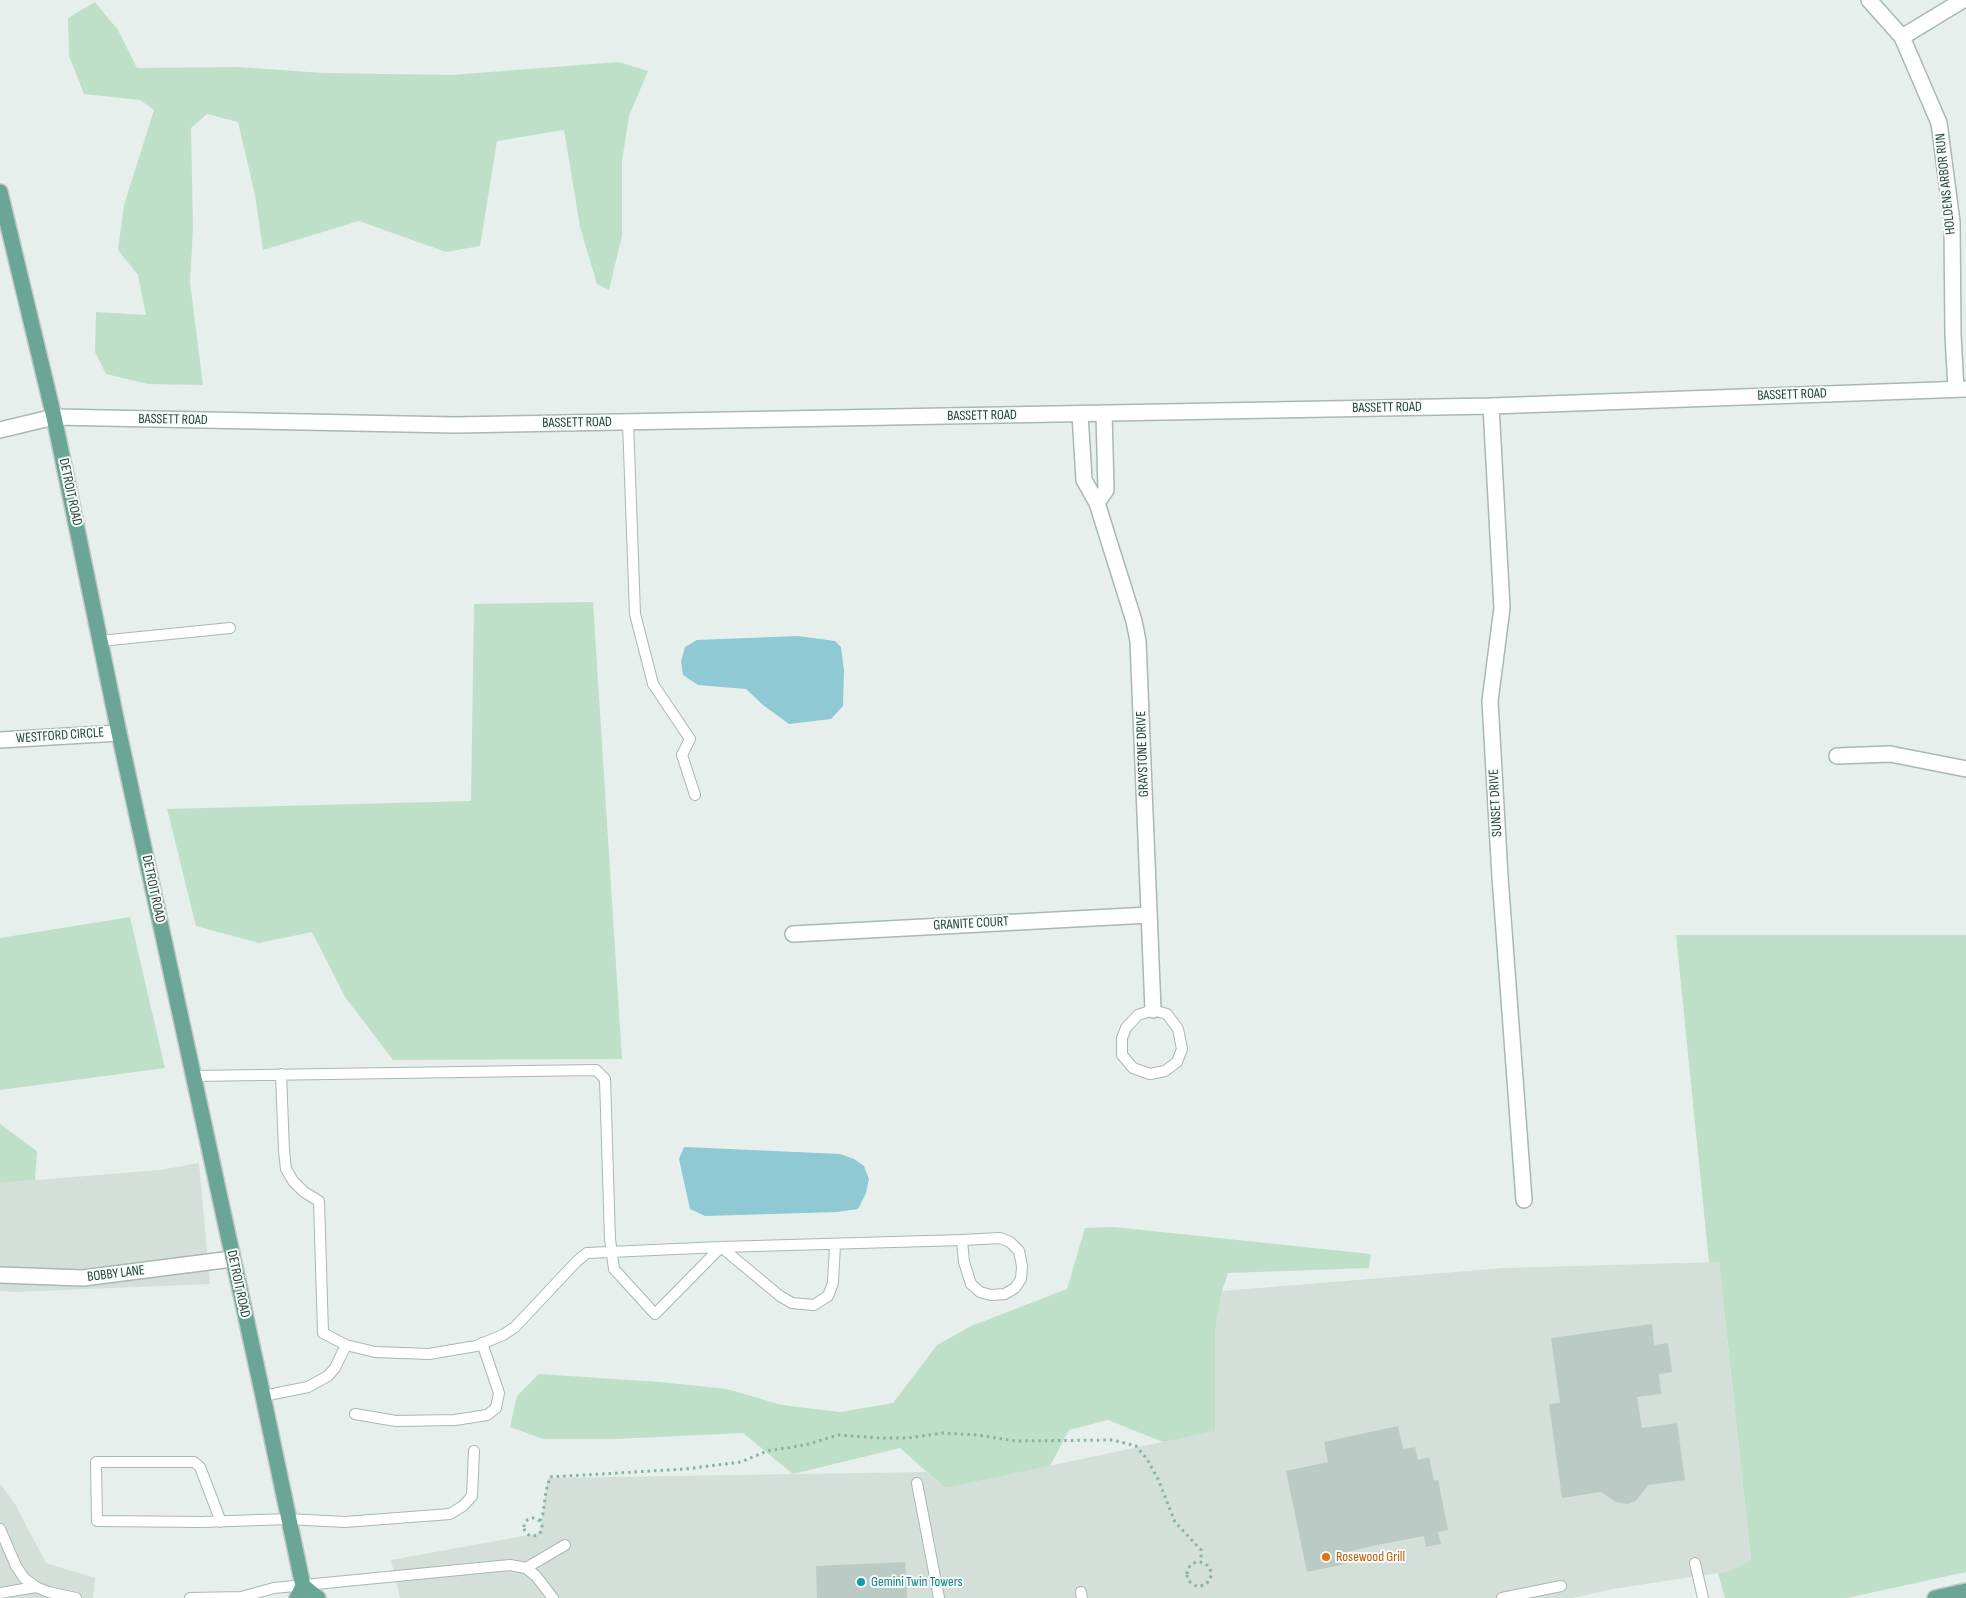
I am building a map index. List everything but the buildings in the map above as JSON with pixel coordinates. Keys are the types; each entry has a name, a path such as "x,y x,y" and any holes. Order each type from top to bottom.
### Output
{"main road":[{"name":"DETROIT ROAD","path":"0,192 54,417 119,732 263,1396 288,1519 300,1592"},
{"path":"1935,1598 1966,1591"},
{"path":"300,1592 318,1598"}],"street":[{"name":"HOLDENS ARBOR RUN","path":"1869,0 1902,37 1939,124 1952,222 1953,335 1961,389"},
{"path":"1902,37 1964,0"},
{"name":"BASSETT ROAD","path":"0,430 54,417 455,425 1491,406 1961,389"},
{"name":"SUNSET DRIVE","path":"1491,406 1502,608 1490,702 1500,877 1524,1200"},
{"path":"1097,503 1106,490 1104,413"},
{"name":"GRAYSTONE DRIVE","path":"1080,414 1084,480 1097,503 1134,621 1138,641 1153,1010"},
{"name":"WESTFORD CIRCLE","path":"0,740 119,732"},
{"path":"1837,756 1890,754 1966,769"},
{"name":"GRANITE COURT","path":"793,934 1149,915"},
{"name":"BOBBY LANE","path":"0,1275 83,1278 232,1259"}],"lane":[{"path":"628,422 635,614 653,684 678,718 690,739 682,755 695,795"},
{"path":"100,640 230,628"},
{"path":"1153,1010 1167,1014 1178,1029 1182,1048 1177,1062 1165,1071 1150,1074 1133,1068 1122,1055 1122,1038 1126,1028 1138,1014 1153,1010"},
{"path":"194,1076 596,1070 606,1079 610,1252 614,1270 655,1314 721,1247"},
{"path":"281,1074 286,1169 293,1181 304,1192 319,1200 323,1333 346,1345 375,1352 429,1354 482,1343 503,1335 515,1327 587,1253 1000,1238 1010,1242 1018,1251 1022,1266 1020,1279 1015,1288 1004,1294 991,1295 980,1292 971,1284 964,1262 962,1240"},
{"path":"721,1247 780,1296 792,1303 814,1305 828,1296 834,1283 835,1245"},
{"path":"355,1414 396,1421 455,1420 487,1415 496,1408 499,1393 482,1343"},
{"path":"263,1396 308,1386 328,1376 335,1368 346,1345"},
{"path":"220,1522 200,1467 194,1462 96,1462 97,1521 220,1522 288,1519 345,1522 450,1514 463,1506 472,1496 474,1451"},
{"path":"917,1483 939,1598"},
{"path":"0,1529 16,1566 24,1578 36,1587 48,1592 76,1598"},
{"path":"526,1568 565,1545"},
{"path":"1695,1563 1702,1598"},
{"path":"190,1598 241,1598 274,1588 300,1592 359,1579 510,1565 526,1568 540,1581 553,1598"},
{"path":"1502,1598 1561,1586"},
{"path":"0,1593 36,1587"}],"path":[{"path":"540,1521 532,1518 526,1521 524,1529 528,1534 534,1536 539,1534 542,1529 540,1521 550,1477 685,1469 741,1462 768,1451 805,1445 838,1435 908,1438 943,1434 977,1435 1015,1441 1113,1440 1136,1446 1147,1459 1158,1479 1176,1522 1201,1550 1201,1562"},
{"path":"1201,1562 1210,1568 1211,1576 1207,1583 1195,1585 1189,1580 1187,1573 1190,1565 1201,1562"}],"shaded area":[{"path":"199,1163 210,1284 16,1292 0,1291 0,1183 160,1170"},
{"path":"1719,1262 1751,1561 1730,1571 1613,1589 1573,1598 400,1598 391,1560 540,1533 548,1478 926,1472 945,1488 1214,1431 1215,1333 1222,1291 1504,1268"},
{"path":"0,1483 15,1504 46,1563 95,1578 93,1598 0,1598"}],"green space":[{"path":"95,2 118,30 137,68 239,67 323,73 452,75 618,62 648,71 629,116 622,161 622,236 609,290 597,284 580,227 564,130 497,141 480,246 446,252 359,221 263,250 255,195 238,122 207,114 191,128 193,229 190,282 203,385 148,384 106,374 95,352 96,312 146,315 138,275 118,250 124,205 154,110 140,100 84,94 69,56 68,18"},
{"path":"593,602 622,1059 393,1060 345,997 312,932 259,943 196,926 167,809 471,801 474,604"},
{"path":"130,917 165,1068 0,1090 0,938"},
{"path":"1676,935 1966,935 1966,1572 1847,1598 1725,1598 1718,1573 1730,1571 1751,1560 1719,1262 1709,1262"},
{"path":"0,1124 37,1151 35,1180 0,1183"},
{"path":"1114,1227 1371,1254 1369,1268 1228,1273 1222,1291 1215,1333 1215,1431 1163,1442 1108,1420 1069,1430 1050,1466 945,1488 900,1448 793,1474 743,1433 614,1439 543,1439 510,1427 517,1396 539,1374 660,1382 727,1389 782,1405 840,1412 893,1403 937,1345 971,1326 1067,1289 1085,1228"}],"water":[{"path":"798,636 835,641 841,647 844,670 843,706 831,719 789,724 763,705 746,689 698,685 683,675 681,662 685,647 697,640"},
{"path":"684,1147 840,1154 854,1159 864,1166 869,1179 866,1193 858,1209 837,1212 705,1216 690,1209 679,1159"}],"place":[{"name":"Rosewood Grill","path":"1326,1557"},
{"name":"Gemini Twin Towers","path":"861,1582"}]}
